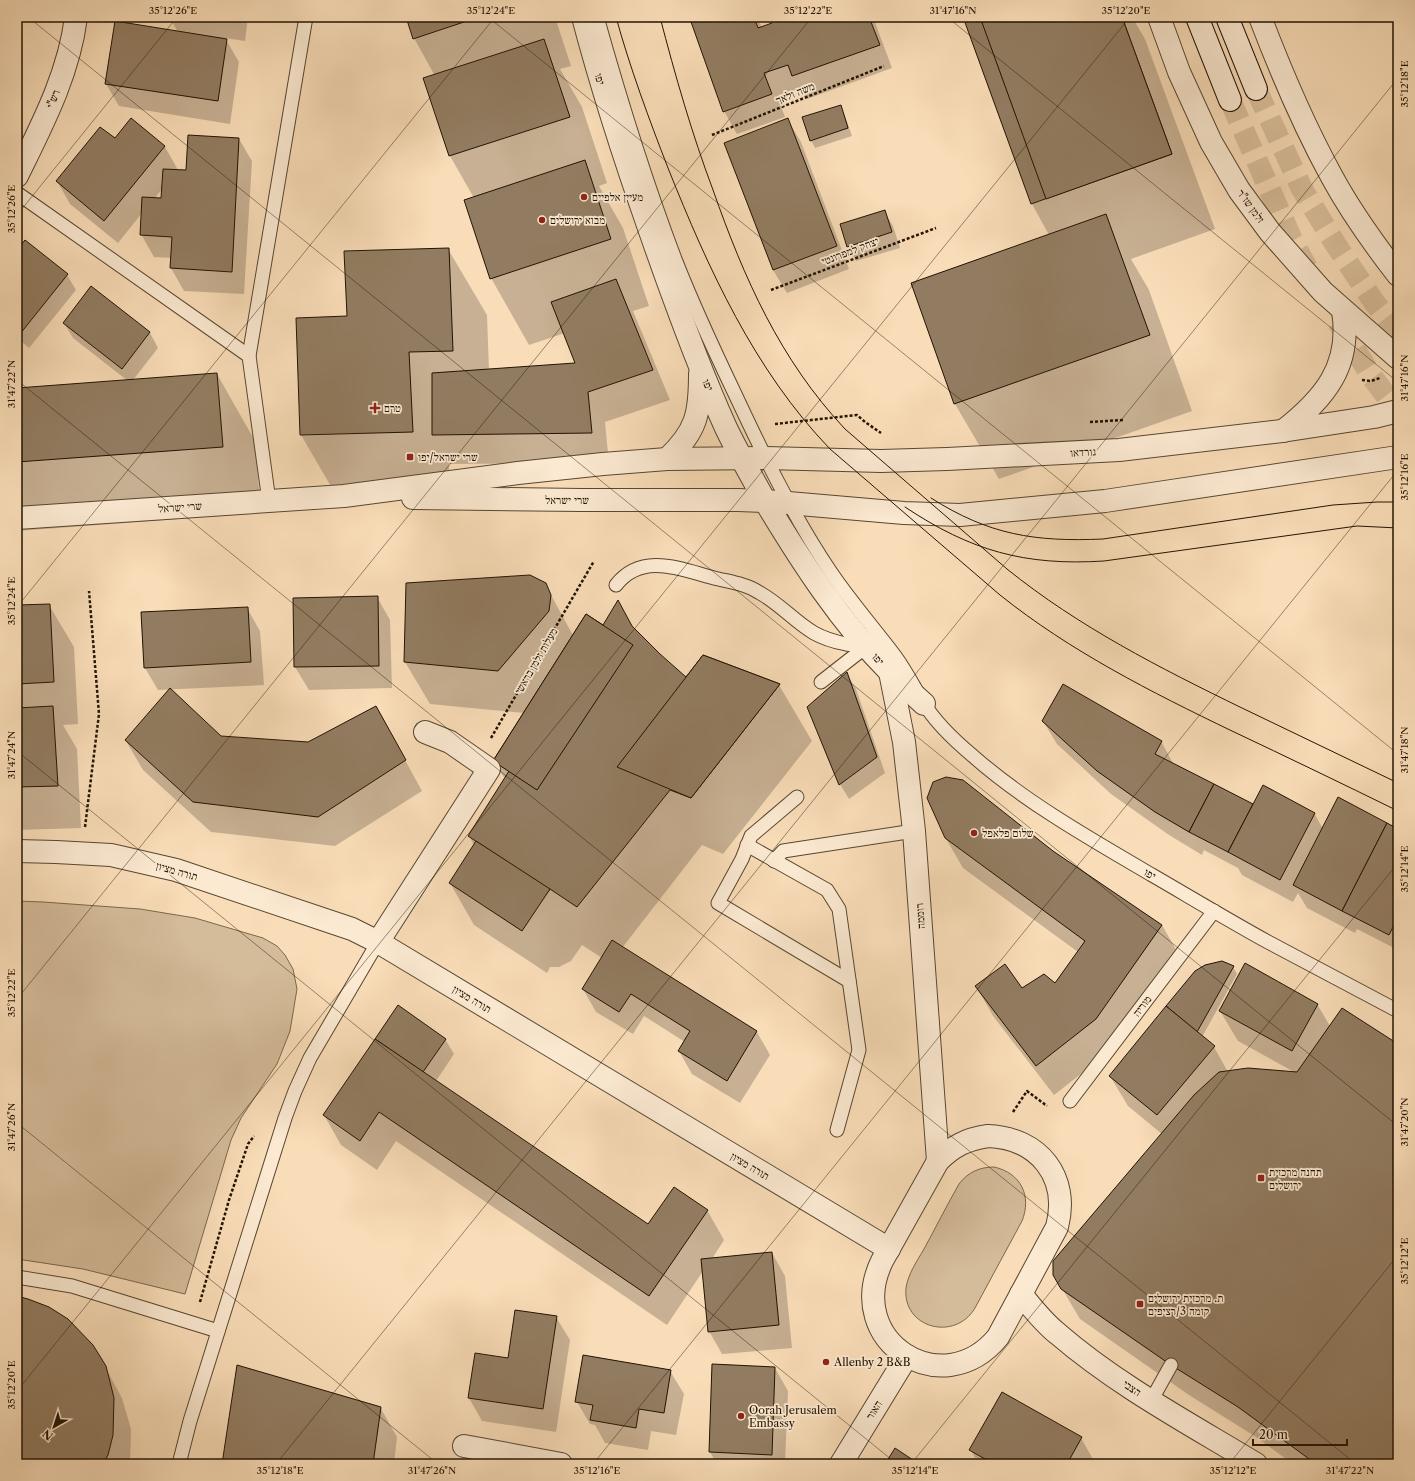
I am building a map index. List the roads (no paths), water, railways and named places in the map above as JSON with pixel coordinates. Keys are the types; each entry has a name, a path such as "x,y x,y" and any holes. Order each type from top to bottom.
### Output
{"street":[{"name":"רש\"י","path":"17,176 48,112 64,72 74,32 76,17"},
{"name":"יפו","path":"583,17 594,60 631,177 664,273 700,367 741,458 808,570 848,624 890,672 924,704"},
{"name":"זלמן שז\"ר","path":"1159,17 1179,72 1210,142 1239,190 1270,232 1305,272 1343,311 1398,358"},
{"path":"1196,17 1230,100"},
{"path":"1227,17 1256,89"},
{"path":"1260,17 1297,109 1332,178 1368,235 1398,275"},
{"path":"1282,432 1299,419 1321,397 1335,373 1344,337 1345,326 1343,311"},
{"path":"667,459 685,441 693,428 697,417 700,398 700,367"},
{"name":"נורדאו","path":"766,458 881,461 1119,450 1282,432 1374,417 1398,411"},
{"path":"790,502 904,513 944,515 976,514 1105,501 1398,457"},
{"name":"שרי ישראל","path":"17,518 344,496 518,473 603,464 667,459 766,458"},
{"name":"שרי ישראל","path":"344,496 495,500 765,500 790,502"},
{"name":"רוממה","path":"890,672 904,742 914,831 938,1161"},
{"path":"378,942 489,769 450,742 425,732"},
{"name":"תורה מציון","path":"17,851 111,855 176,870 352,929 378,942 889,1249"},
{"path":"997,1136 1025,1144 1040,1156 1056,1179 1059,1188 1061,1207 1060,1217 1053,1236 998,1336 984,1351 975,1357 957,1364 936,1365 916,1360 892,1344 885,1336 876,1318 872,1298 875,1278 889,1249 938,1161 952,1148 964,1142 978,1138 997,1136"},
{"name":"הצבי","path":"1021,1294 1057,1334 1094,1362 1151,1401 1256,1464"},
{"name":"האור","path":"840,1464 908,1356"},
{"path":"464,1446 561,1464"}],"lane":[{"path":"269,501 249,356 306,17"},
{"name":"יפו","path":"597,17 641,162 675,258 699,317 751,427 790,502 831,572 898,660 924,704 950,734 973,756 1004,781 1092,840 1266,941 1398,1011"},
{"path":"17,193 249,356"},
{"path":"616,585 626,574 633,570 642,567 666,565 746,586 771,599 814,633 847,644 867,646"},
{"path":"821,682 867,646"},
{"path":"797,797 751,836 742,859 718,903 849,981"},
{"path":"774,861 783,851 914,831"},
{"path":"747,845 827,890 839,909 859,1050 837,1130"},
{"name":"מוריה","path":"1070,1101 1214,911"},
{"path":"179,1464 190,1421 285,1118 295,1091 310,1058 378,942"},
{"path":"17,1277 72,1286 218,1331"},
{"path":"1151,1401 1171,1365"}],"tunnel":[{"path":"1256,89 1302,189 1336,245 1374,302 1398,333"},
{"path":"1230,100 1292,240 1307,268"},
{"path":"1338,322 1372,377 1398,411"}],"tram line":[{"path":"616,17 621,36 661,150 683,206 717,280 756,352 778,386 830,449 1000,595 1054,634 1141,686 1398,811"},
{"path":"660,17 698,148 725,223 751,286 766,317 801,375 822,403 845,429 1007,569 1034,590 1091,628 1181,678 1398,783"},
{"path":"931,498 952,511 993,528 1013,534 1078,540 1103,539 1333,505 1398,502"},
{"path":"905,507 953,535 976,545 1024,558 1049,561 1104,561 1357,526 1398,528"}],"place":[{"name":"מעיין אלפיים","path":"584,197"},
{"name":"מבוא ירושלים","path":"542,220"},
{"name":"טרם","path":"375,408"},
{"name":"שרי ישראל/יפו","path":"410,457"},
{"name":"שלום פלאפל","path":"974,833"},
{"name":"תחנה מרכזית ירושלים","path":"1261,1178"},
{"name":"ת. מרכזית ירושלים קומה 3/רציפים","path":"1140,1304"},
{"name":"Allenby 2 B&B","path":"826,1362"},
{"name":"Oorah Jerusalem Embassy","path":"741,1416"}]}
